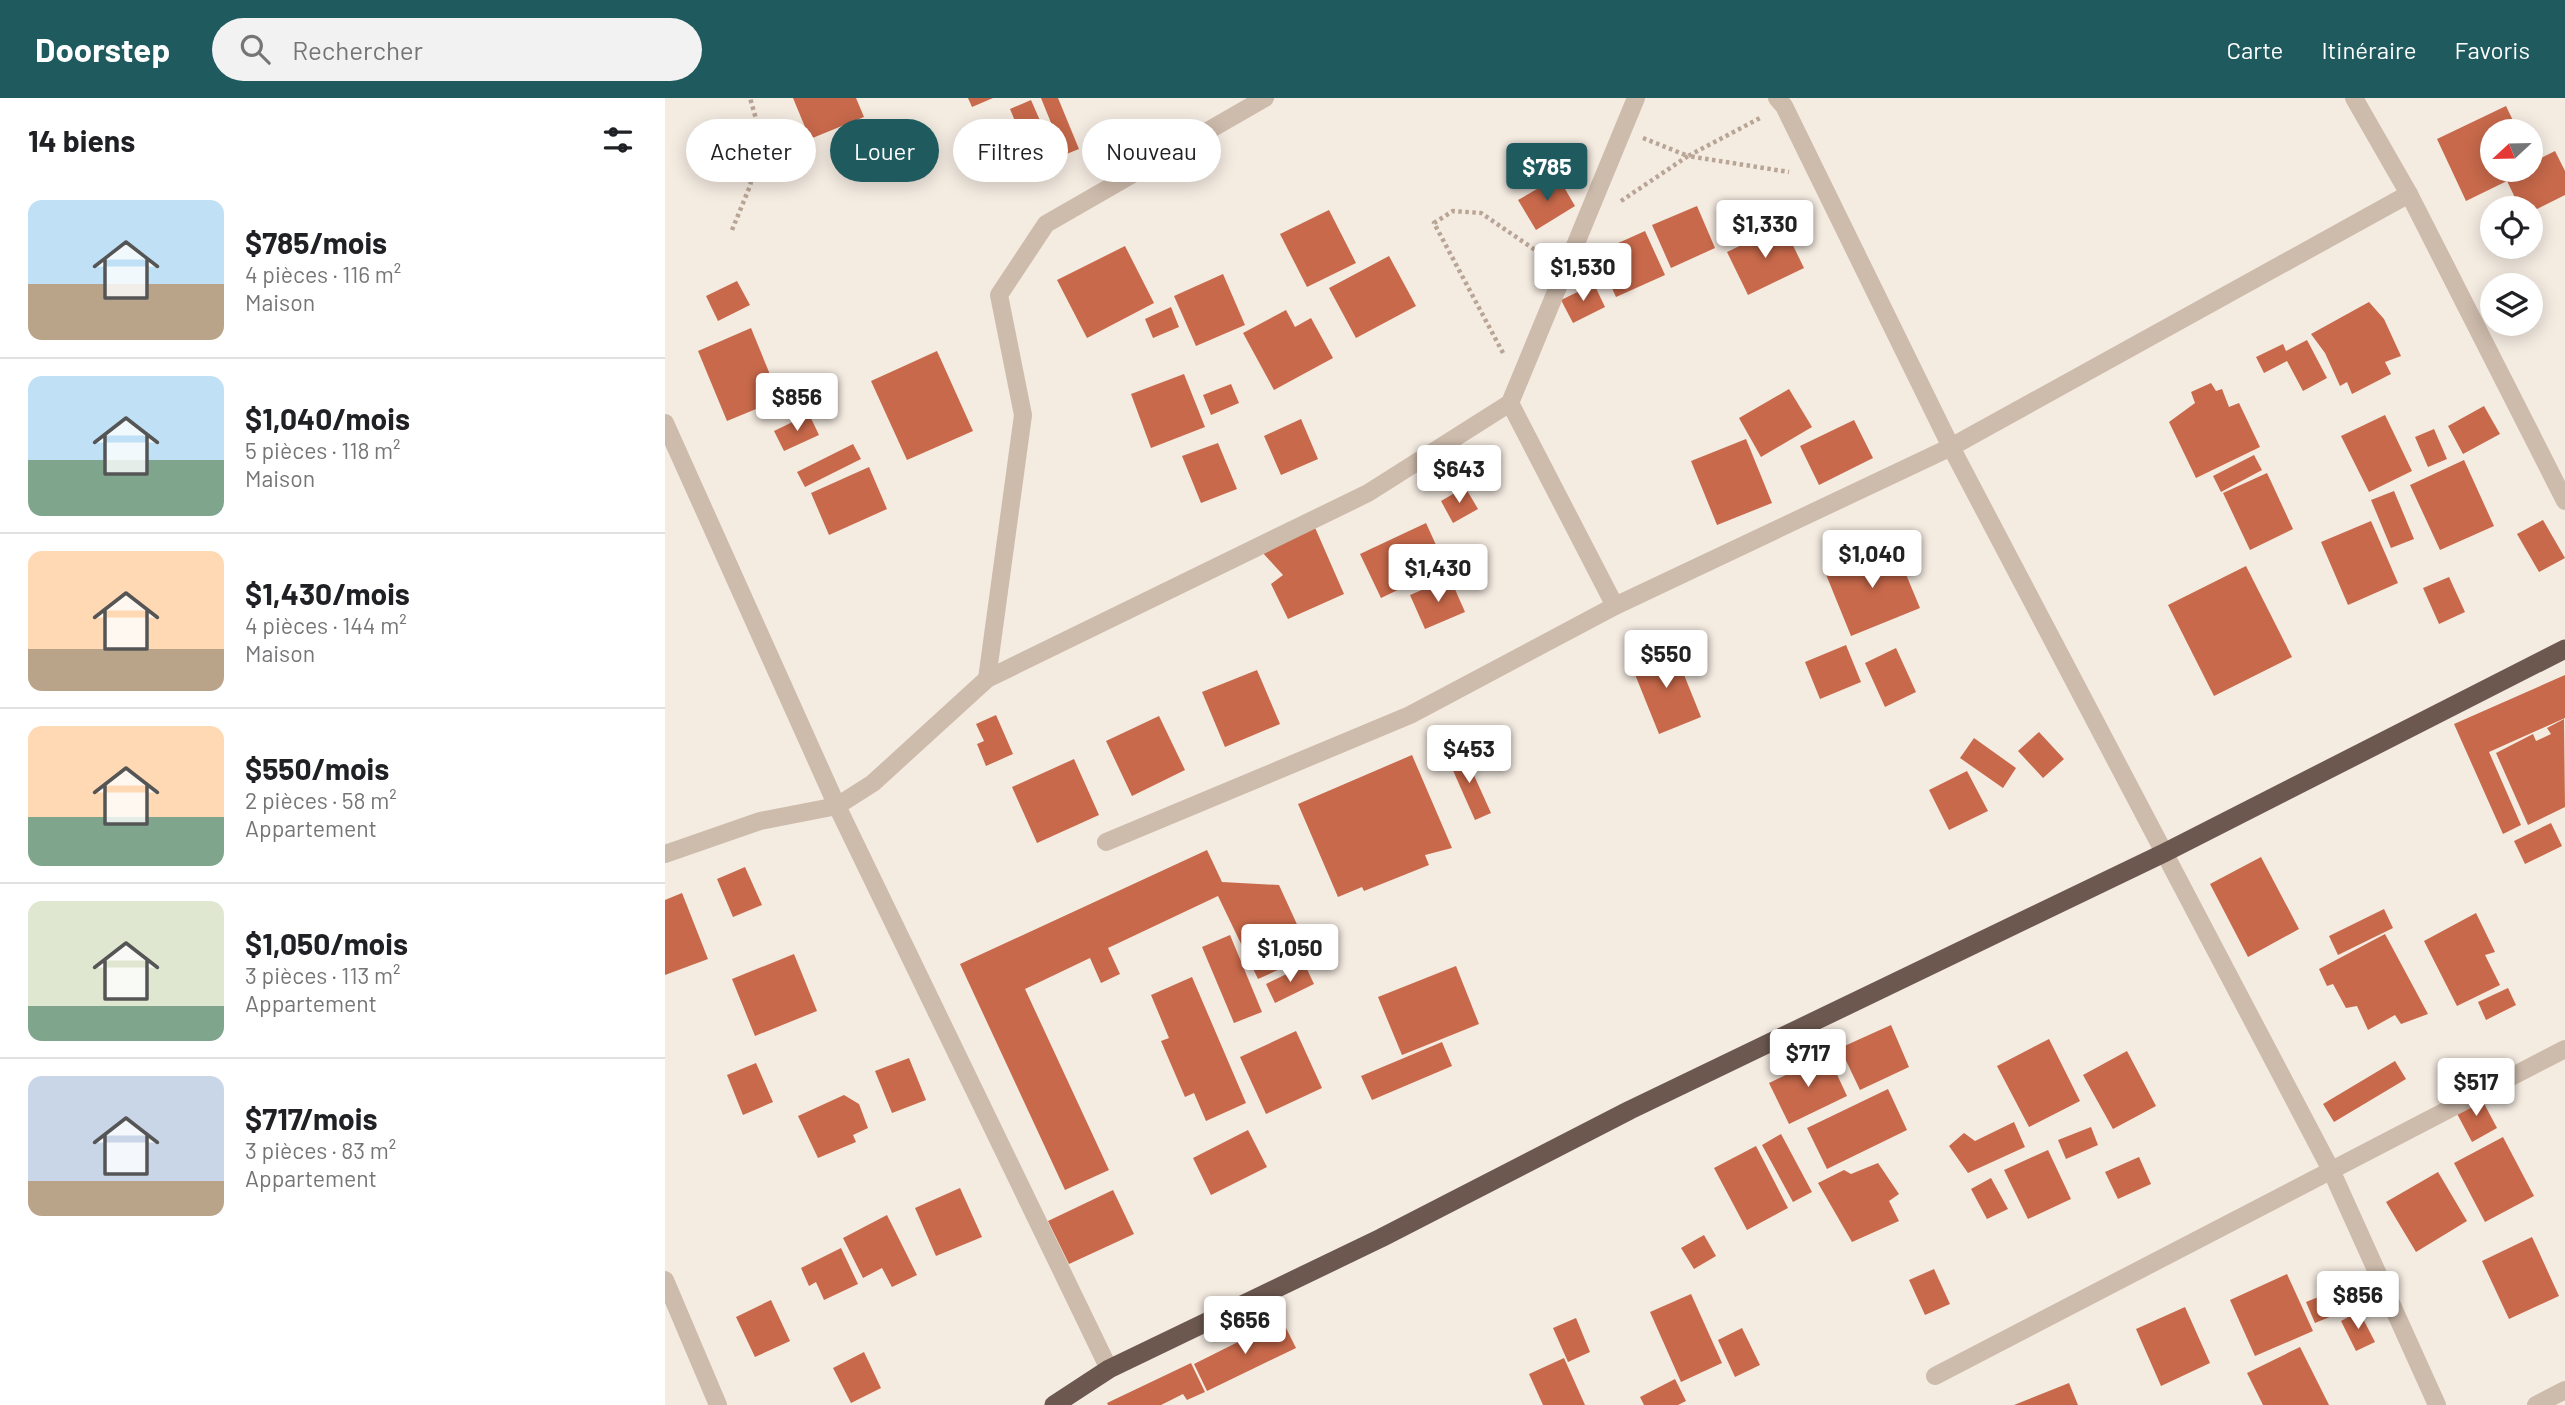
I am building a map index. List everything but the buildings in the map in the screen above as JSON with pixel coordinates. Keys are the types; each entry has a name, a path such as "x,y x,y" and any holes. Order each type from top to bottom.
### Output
{"highway":[{"path":"1055,1405 1109,1368 1381,1238 1630,1110 2164,853 2565,649"}],"street":[{"path":"987,679 1023,415 999,295 1046,224 1265,98"},
{"path":"665,854 761,821 837,806 873,783 987,679 1368,493 1510,403 1636,98"},
{"path":"2354,98 2409,194 2565,501"},
{"path":"1780,102 1951,447 2331,1170 2437,1405"},
{"path":"1106,842 1410,715 1615,606 1951,447 2409,194"},
{"path":"1510,403 1615,606"},
{"path":"665,423 837,806 1109,1368"},
{"path":"1935,1377 2565,1049"},
{"path":"665,1280 718,1405"},
{"path":"2536,1405 2565,1390"}],"path":[{"path":"732,230 750,186 761,136 750,98"},
{"path":"1583,227 1688,156 1780,102"},
{"path":"1623,130 1688,156 1818,177"},
{"path":"1520,380 1487,326 1434,223 1453,211 1481,213 1565,271"}]}
